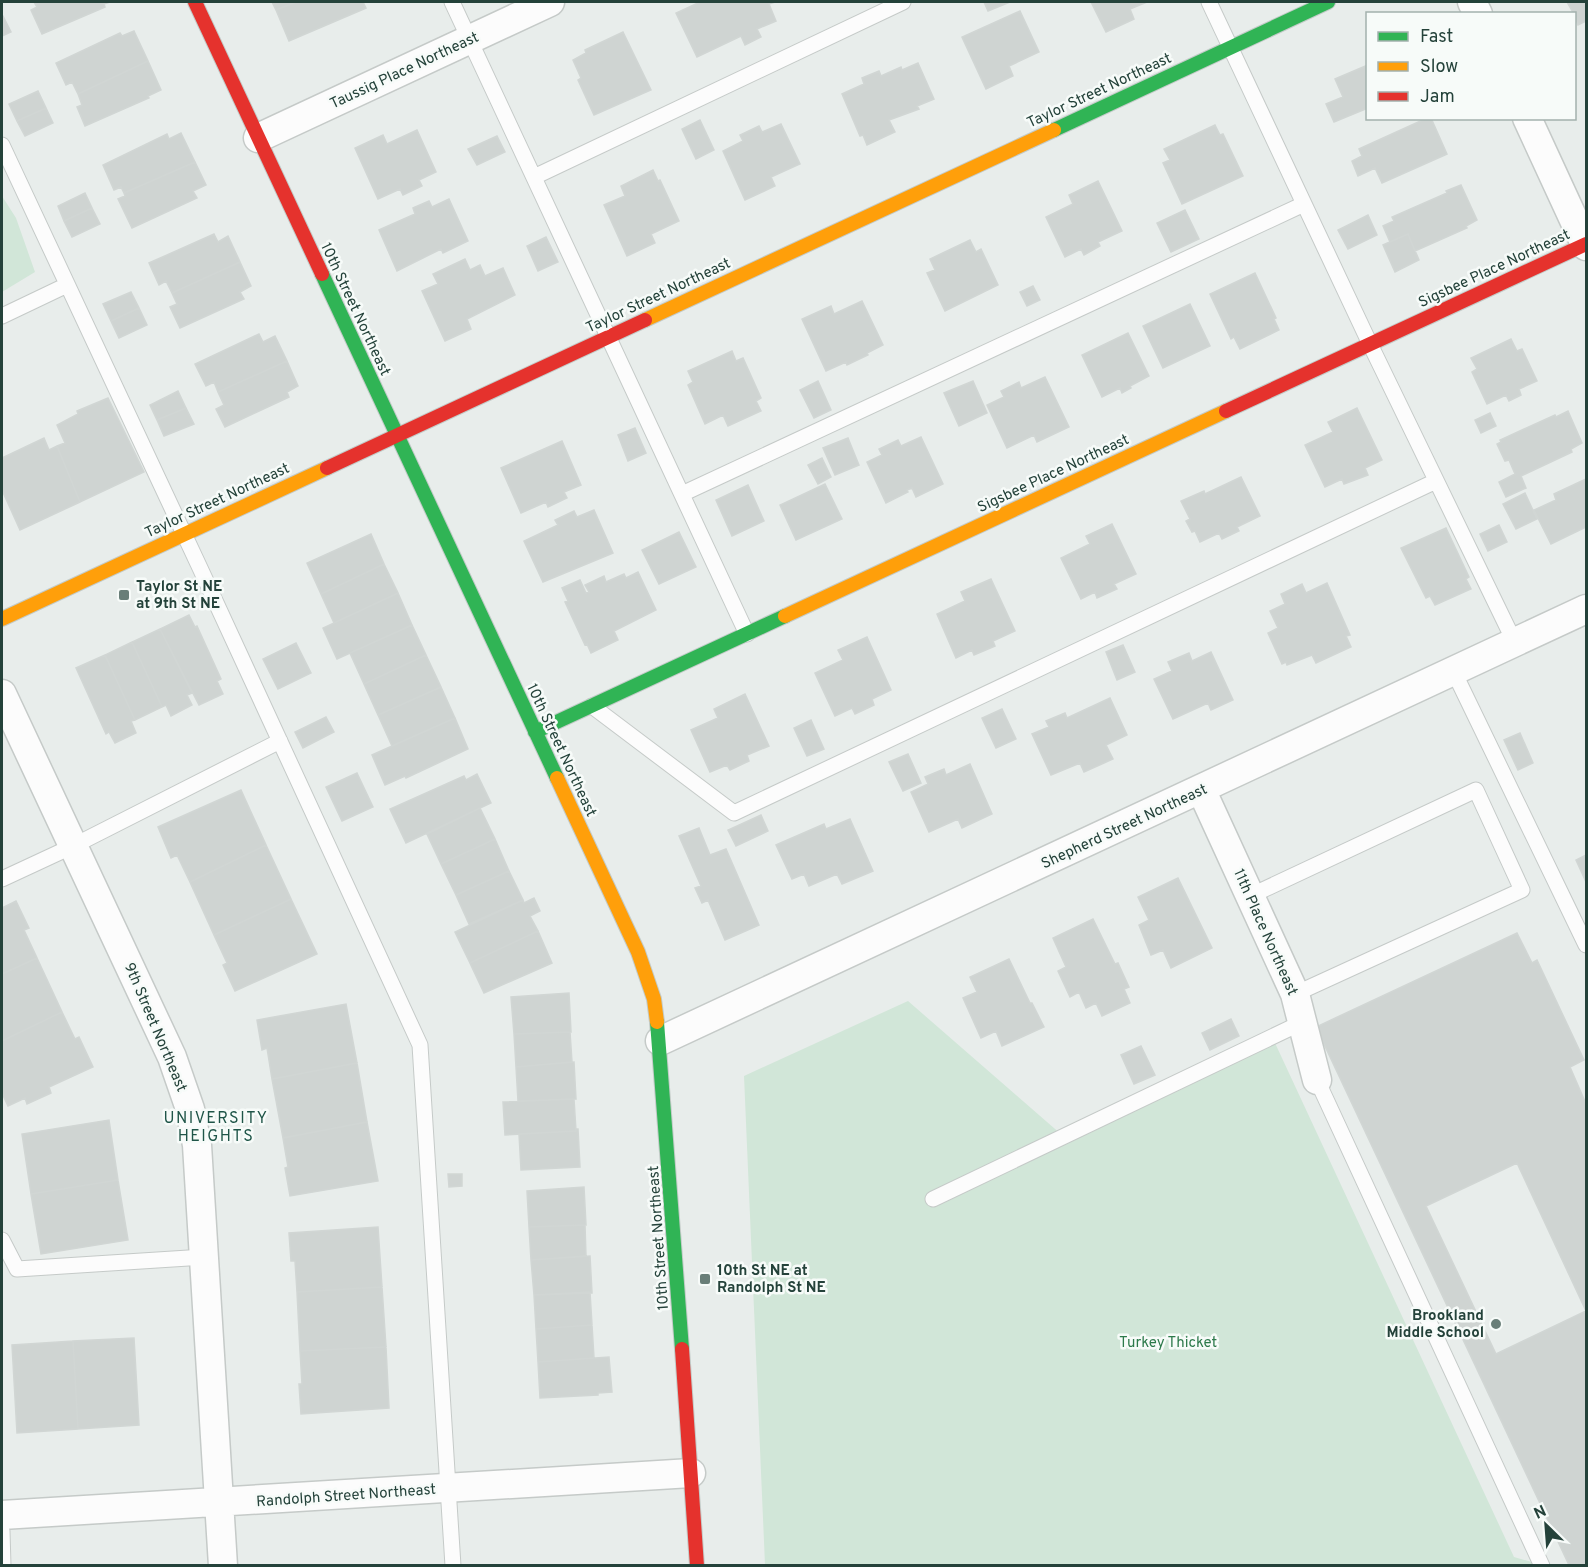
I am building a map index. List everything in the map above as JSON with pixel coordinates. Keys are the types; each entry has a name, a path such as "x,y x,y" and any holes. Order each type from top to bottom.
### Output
{"street":[{"name":"10th Street Northeast","path":"195,2 638,952 654,999 660,1041 697,1566"},
{"name":"Taussig Place Northeast","path":"258,138 550,2"},
{"name":"Taylor Street Northeast","path":"2,619 1328,2"},
{"path":"1528,120 1586,244"},
{"name":"Sigsbee Place Northeast","path":"535,732 1586,244"},
{"name":"Shepherd Street Northeast","path":"660,1041 1587,609"},
{"name":"9th Street Northeast","path":"2,694 172,1057 184,1091 197,1145 223,1566"},
{"name":"11th Place Northeast","path":"1201,789 1295,994 1317,1080"},
{"name":"Randolph Street Northeast","path":"2,1515 691,1473"}],"lane":[{"path":"452,2 747,634"},
{"path":"534,177 903,2"},
{"path":"1209,2 1370,344 1515,642"},
{"path":"2,146 184,533 420,1045 453,1566"},
{"path":"682,494 1304,204"},
{"path":"2,316 67,285"},
{"path":"592,706 734,813 1436,481"},
{"path":"1454,672 1587,945"},
{"path":"2,879 73,846 280,741"},
{"path":"1250,896 1476,790 1522,890 1295,994"},
{"path":"933,1199 1302,1022"},
{"path":"1317,1080 1542,1566"},
{"path":"2,1239 17,1269 204,1257"},
{"path":"2,1531 3,1566"}],"green space":[{"path":"2,196 16,218 35,272 2,292"},
{"name":"Turkey Thicket","path":"908,1001 1070,1142 1275,1043 1514,1557 1542,1565 765,1565 744,1076"}],"building":[{"path":"34,2 110,2 104,4 105,7 42,34 31,10 37,7"},
{"path":"272,2 296,2 276,10"},
{"path":"296,2 363,2 366,8 289,41 276,10"},
{"path":"700,2 775,2 769,4 776,21 757,29 761,37 745,45 741,36 697,57 676,13"},
{"path":"984,2 1010,2 988,11"},
{"path":"1091,2 1147,2 1130,9 1134,19 1106,32"},
{"path":"1567,2 1586,2 1586,21 1578,25 1576,12 1573,12"},
{"path":"1020,11 1039,52 1009,66 1013,76 986,89 962,37"},
{"path":"2,16 11,32 2,36"},
{"path":"134,31 148,61 78,94 72,82 66,85 56,63 120,33 122,36"},
{"path":"623,32 651,90 594,115 578,80 581,78 573,60 586,53 585,50"},
{"path":"148,61 161,90 148,96 149,98 85,126 77,107 82,105 78,94"},
{"path":"918,63 934,99 917,106 919,109 889,120 895,132 867,145 863,135 860,136 842,94 864,84 862,78 879,71 881,76 901,67 902,70"},
{"path":"1366,66 1366,109 1334,122 1326,104 1343,97 1335,79"},
{"path":"38,91 46,108 17,121 9,104"},
{"path":"46,108 53,123 25,136 17,121"},
{"path":"700,120 714,150 696,159 682,129"},
{"path":"1423,120 1432,120 1447,154 1382,183 1375,168 1358,176 1352,161 1362,156 1359,149"},
{"path":"781,124 800,164 771,177 775,186 745,200 723,151 743,141 740,135 759,126 762,132"},
{"path":"1215,125 1220,135 1223,134 1243,176 1182,204 1163,163 1170,160 1164,149"},
{"path":"417,130 436,172 419,180 422,186 403,195 400,189 378,199 355,148 383,135 387,144"},
{"path":"181,133 195,162 124,193 121,187 114,190 103,165 167,134 169,139"},
{"path":"497,136 505,152 477,165 468,149"},
{"path":"195,162 206,185 193,191 197,198 132,228 118,199 125,196 124,193"},
{"path":"653,170 679,221 651,234 655,243 627,256 604,205 625,196 621,186"},
{"path":"1098,181 1122,231 1098,242 1100,246 1084,255 1081,249 1065,257 1046,217 1073,204 1069,195"},
{"path":"1461,185 1477,220 1466,226 1467,228 1415,251 1408,234 1390,242 1383,226 1394,221 1392,217"},
{"path":"85,193 92,208 64,221 58,206"},
{"path":"449,199 468,241 443,253 441,249 397,271 379,230 415,214 413,208 429,201 432,207"},
{"path":"92,208 100,224 72,237 64,221"},
{"path":"1185,210 1199,239 1171,252 1157,223"},
{"path":"1368,215 1377,235 1348,249 1338,230"},
{"path":"214,234 218,242 228,236 240,262 172,293 166,281 159,285 149,263"},
{"path":"1408,234 1419,260 1395,272 1383,245"},
{"path":"546,237 558,262 538,271 527,246"},
{"path":"970,240 976,252 981,249 998,285 945,311 927,273 935,270 930,259"},
{"path":"465,259 470,270 480,265 485,276 503,268 515,295 467,319 471,329 445,341 422,291 438,284 433,274"},
{"path":"240,262 251,286 240,292 244,299 180,328 170,307 177,304 172,293"},
{"path":"1255,273 1276,318 1274,319 1279,330 1240,349 1234,337 1231,339 1210,294"},
{"path":"1033,286 1040,300 1027,306 1020,292"},
{"path":"131,292 139,308 111,321 103,304"},
{"path":"862,301 883,345 847,365 846,362 826,371 802,319 831,306 834,314"},
{"path":"1190,304 1210,346 1163,368 1143,326"},
{"path":"139,308 147,325 119,338 111,321"},
{"path":"1128,333 1149,376 1122,393 1120,388 1102,397 1082,355"},
{"path":"259,334 263,342 275,336 287,361 218,392 214,382 206,386 195,364"},
{"path":"1511,339 1517,351 1522,349 1537,381 1519,389 1521,395 1509,401 1506,395 1487,404 1472,372 1477,369 1471,358"},
{"path":"732,351 736,361 743,358 761,398 756,401 761,411 728,426 723,415 705,424 688,385 693,382 688,371"},
{"path":"287,361 298,386 287,392 289,397 225,427 216,409 224,405 218,392"},
{"path":"1045,377 1069,427 1037,442 1034,435 1007,448 987,405 1004,397 1001,391 1019,382 1021,388"},
{"path":"818,381 831,410 814,418 800,390"},
{"path":"973,381 987,413 959,426 944,393"},
{"path":"178,391 186,408 157,420 150,405"},
{"path":"108,398 144,472 80,502 57,446 65,443 57,425 78,414 77,411"},
{"path":"186,408 194,424 164,436 157,420"},
{"path":"1357,408 1382,460 1365,468 1368,475 1344,484 1342,479 1325,487 1305,445 1333,432 1328,422"},
{"path":"1568,411 1582,443 1571,449 1572,452 1521,476 1526,488 1506,497 1499,482 1515,474 1509,460 1505,461 1497,444 1501,442 1500,440"},
{"path":"1490,413 1496,426 1481,433 1475,420"},
{"path":"635,428 646,453 628,461 618,435"},
{"path":"921,437 943,484 916,497 912,488 886,503 867,462 882,455 879,449 898,440 901,446"},
{"path":"44,438 49,450 57,446 80,502 20,530 2,490 2,458"},
{"path":"848,438 859,465 835,475 823,448"},
{"path":"562,441 581,485 564,492 567,498 548,507 546,502 521,513 501,468"},
{"path":"822,458 831,477 818,484 808,465"},
{"path":"1241,477 1260,516 1237,527 1239,531 1222,539 1219,533 1200,542 1195,531 1192,532 1186,521 1190,519 1181,501 1204,491 1205,494"},
{"path":"1586,479 1586,527 1551,544 1534,510 1556,500 1554,494"},
{"path":"825,484 842,519 796,540 780,505"},
{"path":"748,485 764,521 732,536 716,500"},
{"path":"1525,493 1537,519 1516,529 1503,504"},
{"path":"594,510 613,553 543,582 524,541 558,525 555,520 574,511 577,517"},
{"path":"1112,524 1136,574 1114,584 1117,589 1097,598 1095,592 1081,599 1061,558 1090,544 1086,536"},
{"path":"1499,525 1507,542 1488,551 1480,534"},
{"path":"1446,528 1469,577 1466,579 1471,589 1435,605 1430,596 1426,598 1401,548"},
{"path":"679,532 696,567 659,584 642,550"},
{"path":"371,534 384,564 321,594 307,563"},
{"path":"384,564 398,593 334,623 321,594"},
{"path":"638,572 656,610 614,631 618,640 591,653 565,602 568,601 562,588 580,580 586,593 589,592 585,585 604,576 606,582 624,574 626,578"},
{"path":"991,579 1015,631 993,641 995,646 974,655 972,650 956,658 937,614 965,601 961,592"},
{"path":"1327,583 1350,635 1346,636 1351,647 1316,663 1312,655 1287,665 1286,662 1282,664 1268,633 1278,628 1270,611 1285,604 1281,594 1302,584 1306,593"},
{"path":"398,593 412,625 337,659 323,628"},
{"path":"189,615 195,627 197,626 221,679 217,681 223,694 199,705 160,629"},
{"path":"412,625 426,655 364,684 350,653"},
{"path":"160,629 192,693 187,695 192,705 171,716 166,705 162,707 132,642"},
{"path":"867,637 891,690 872,699 874,705 855,714 852,708 835,716 815,673 843,660 838,650"},
{"path":"132,642 162,707 135,720 105,655"},
{"path":"296,643 311,673 278,689 263,659"},
{"path":"1123,645 1135,672 1117,680 1106,652"},
{"path":"1211,652 1233,700 1211,710 1208,703 1173,719 1154,679 1172,671 1168,662 1189,653 1192,661"},
{"path":"105,655 135,720 131,721 136,733 115,743 109,732 106,734 76,668"},
{"path":"426,655 441,687 378,715 364,684"},
{"path":"441,687 455,718 392,746 378,715"},
{"path":"745,694 769,746 747,755 749,761 730,770 727,765 710,772 691,730 718,718 714,709"},
{"path":"1110,698 1127,735 1106,745 1113,759 1084,772 1080,763 1051,775 1032,734 1049,727 1046,721 1065,713 1067,718"},
{"path":"1002,709 1016,739 996,748 982,718"},
{"path":"326,717 334,732 303,748 295,732"},
{"path":"455,718 468,749 406,778 405,776 385,785 372,755"},
{"path":"811,720 824,749 807,756 794,728"},
{"path":"1520,733 1533,763 1518,770 1504,740"},
{"path":"908,754 921,783 903,791 889,762"},
{"path":"970,764 992,814 962,828 958,819 929,832 911,792 928,784 925,777 944,769 946,775"},
{"path":"357,773 373,807 342,821 326,787"},
{"path":"477,774 491,803 406,843 390,809 464,776 466,780"},
{"path":"241,790 266,845 190,882 177,855 171,858 158,827"},
{"path":"480,808 495,839 441,864 427,834"},
{"path":"761,815 768,831 736,846 728,830"},
{"path":"850,819 873,871 842,884 837,874 809,886 804,874 792,879 776,845 824,824 826,829"},
{"path":"699,828 710,855 726,849 759,925 725,940 708,900 702,903 695,888 701,886 679,836"},
{"path":"495,839 509,871 456,895 441,864"},
{"path":"266,845 291,899 214,935 190,882"},
{"path":"1586,855 1586,882 1576,860"},
{"path":"509,871 523,900 469,924 456,895"},
{"path":"1178,878 1212,948 1171,968 1163,950 1151,955 1139,925 1149,920 1138,897"},
{"path":"534,898 540,911 530,916 538,931 470,963 455,932 523,900 524,903"},
{"path":"291,899 317,954 235,991 223,965 227,963 214,935"},
{"path":"16,901 29,928 24,930 37,958 2,974 2,908"},
{"path":"1093,919 1129,987 1124,989 1130,1003 1102,1016 1096,1003 1086,1008 1079,992 1070,997 1058,971 1066,967 1053,938"},
{"path":"538,931 552,963 484,993 470,963"},
{"path":"1517,933 1532,963 1537,960 1584,1060 1570,1067 1586,1104 1586,1311 1586,1566 1569,1565 1316,1027","holes":["1517,1163 1586,1311 1496,1354 1426,1206"]},
{"path":"37,958 62,1012 2,1041 2,974"},
{"path":"1009,959 1044,1027 1002,1046 996,1031 981,1038 963,998 977,992 970,977"},
{"path":"569,993 571,1032 514,1034 511,997"},
{"path":"346,1004 357,1063 272,1079 267,1048 262,1050 257,1020"},
{"path":"62,1012 75,1039 79,1037 93,1067 49,1087 51,1093 27,1104 25,1098 8,1106 2,1093 2,1041"},
{"path":"1231,1019 1239,1036 1210,1050 1202,1033"},
{"path":"570,1032 572,1062 516,1067 514,1034"},
{"path":"1141,1046 1155,1075 1134,1084 1121,1055"},
{"path":"574,1062 576,1099 518,1101 516,1067"},
{"path":"357,1063 367,1122 283,1138 272,1079"},
{"path":"574,1099 576,1131 505,1135 503,1102"},
{"path":"109,1120 118,1180 31,1194 22,1134"},
{"path":"367,1122 378,1181 290,1196 283,1138"},
{"path":"578,1129 580,1167 521,1170 519,1134 576,1131"},
{"path":"448,1174 462,1174 462,1186 449,1187"},
{"path":"118,1180 128,1240 41,1254 31,1194"},
{"path":"584,1187 586,1225 529,1227 527,1191"},
{"path":"585,1225 586,1256 531,1260 529,1227"},
{"path":"378,1227 382,1287 297,1292 295,1261 291,1261 289,1233"},
{"path":"590,1256 592,1293 534,1295 531,1260"},
{"path":"382,1287 386,1347 300,1351 297,1292"},
{"path":"590,1292 592,1325 536,1329 534,1295"},
{"path":"592,1325 594,1358 538,1362 536,1329"},
{"path":"134,1338 139,1425 78,1429 73,1341"},
{"path":"73,1341 78,1429 17,1433 12,1345"},
{"path":"386,1347 389,1408 301,1414 300,1351"},
{"path":"609,1357 612,1392 598,1393 598,1395 540,1398 538,1362"}],"traffic: fast":[{"path":"1054,130 1328,2"},
{"path":"322,274 557,778"},
{"path":"535,732 785,616"},
{"path":"657,1022 682,1349"}],"traffic: slow":[{"path":"645,320 1054,130"},
{"path":"785,616 1226,411"},
{"path":"2,619 327,468"},
{"path":"557,778 638,952 654,999 657,1022"}],"traffic: jam":[{"path":"195,2 322,274"},
{"path":"1226,411 1586,244"},
{"path":"327,468 645,320"},
{"path":"682,1349 697,1566"}],"place":[{"name":"Taylor St NE at 9th St NE","path":"124,595"},
{"name":"10th St NE at Randolph St NE","path":"705,1279"},
{"name":"Brookland Middle School","path":"1496,1324"}],"district":[{"name":"UNIVERSITY HEIGHTS","path":"216,1126"}]}
